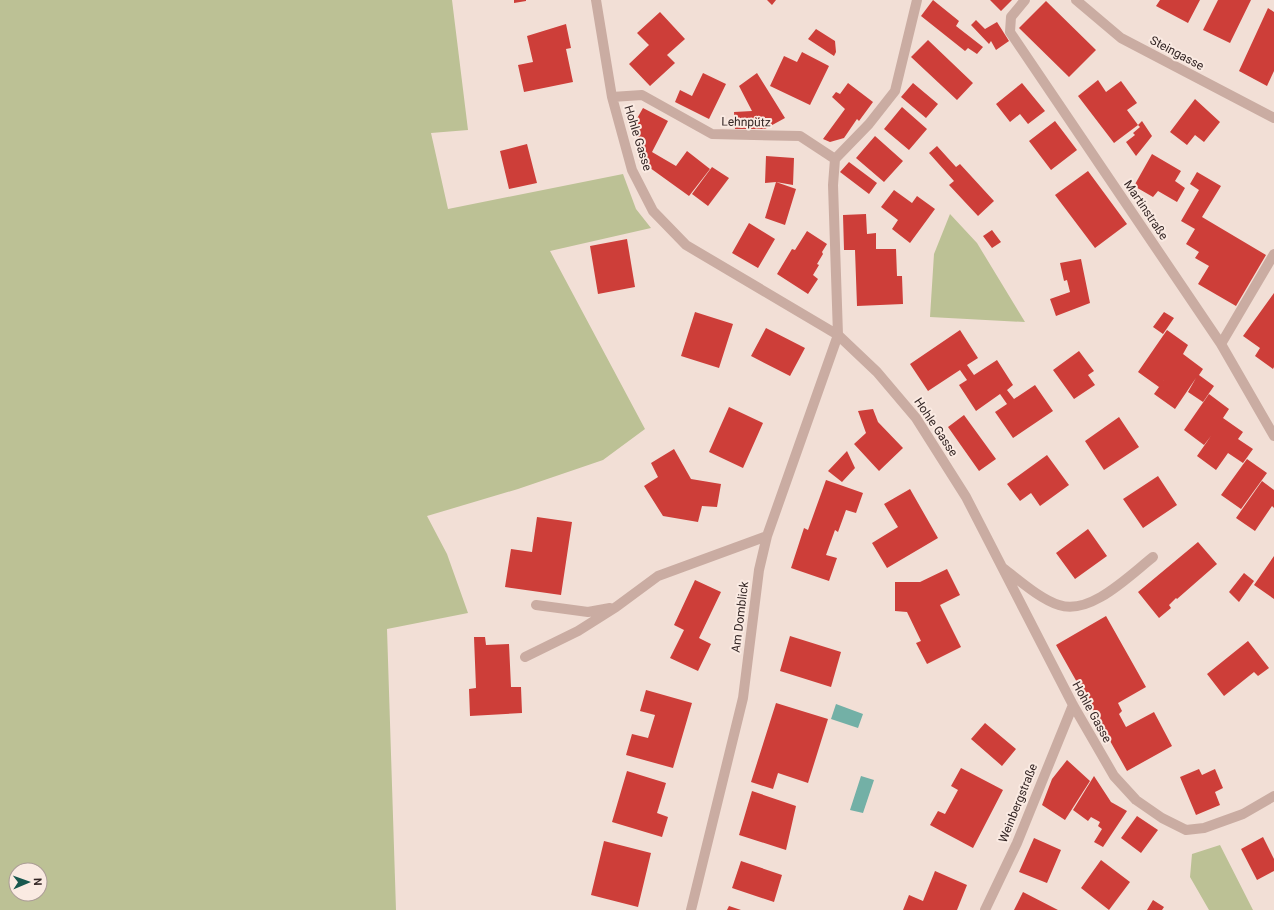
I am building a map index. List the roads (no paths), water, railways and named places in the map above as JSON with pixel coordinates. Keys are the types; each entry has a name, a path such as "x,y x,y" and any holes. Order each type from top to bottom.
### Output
{"street":[{"name":"Hohle Gasse","path":"596,0 612,97 632,170 652,211 686,245 838,335 878,372 916,418 966,497 1073,705 1114,776 1136,800 1162,818 1186,830 1204,828 1243,814 1274,796"},
{"path":"838,335 833,185 835,158 869,124 895,91 917,0"},
{"name":"Martinstraße","path":"1025,0 1011,17 1010,32 1221,344 1273,430"},
{"name":"Steingasse","path":"1076,0 1121,38 1274,118"},
{"name":"Lehnpütz","path":"612,97 642,95 712,134 800,136 835,158"},
{"path":"1221,344 1274,254"},
{"name":"Am Domblick","path":"691,910 743,698 760,570 767,536 838,335"},
{"path":"524,657 578,631 616,607 658,576 767,536"},
{"path":"1000,565 1030,588 1058,605 1072,608 1087,605 1153,557"},
{"path":"536,605 588,612 616,607"},
{"name":"Weinbergstraße","path":"985,910 1016,843 1073,705"}],"water":[{"path":"836,704 863,714 858,728 831,719"},
{"path":"861,776 874,780 863,813 850,810"}]}
